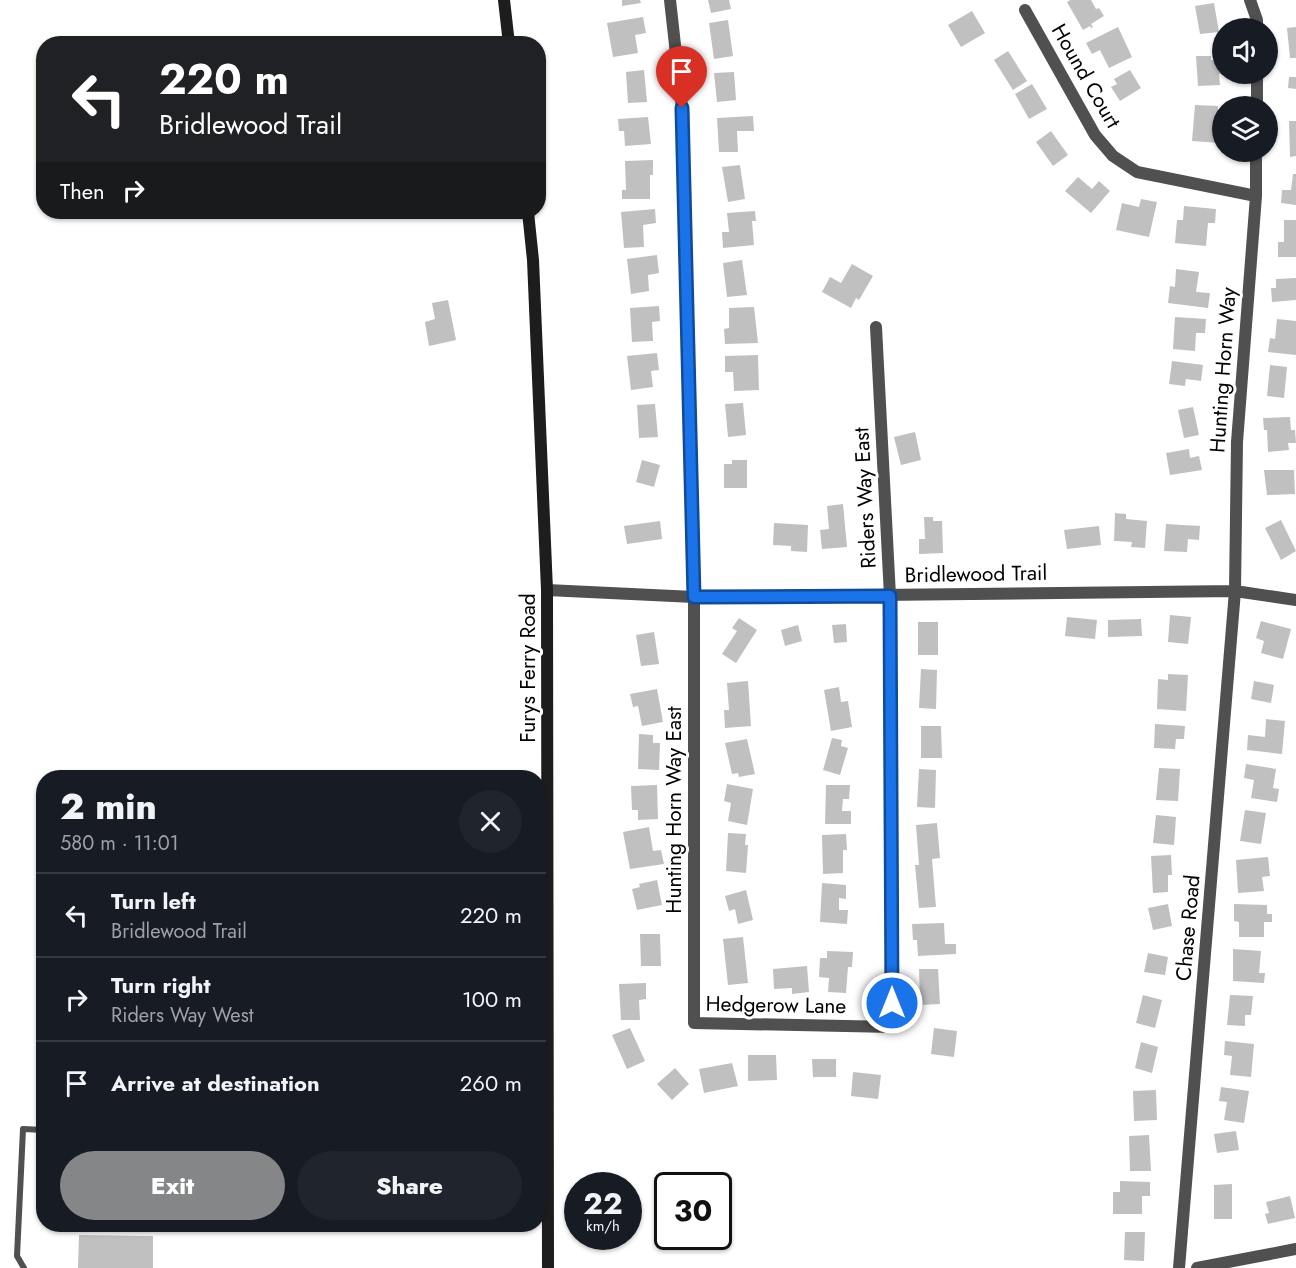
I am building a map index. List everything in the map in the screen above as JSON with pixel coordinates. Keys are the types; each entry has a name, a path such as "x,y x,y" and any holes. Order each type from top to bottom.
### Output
{"main road":[{"path":"504,0 508,36"},
{"name":"Furys Ferry Road","path":"529,219 534,272 547,590 548,1268"}],"street":[{"name":"Hunting Horn Way East","path":"670,0 682,108 694,597 694,1023"},
{"path":"1250,0 1256,18"},
{"name":"Hound Court","path":"1025,10 1095,135 1113,156 1137,172 1256,196"},
{"name":"Hunting Horn Way","path":"1235,591 1237,442 1256,196 1256,162"},
{"name":"Riders Way East","path":"876,327 890,596 893,1027"},
{"name":"Bridlewood Trail","path":"547,590 694,597 1235,591 1296,600"},
{"name":"Chase Road","path":"1179,1268 1235,591"},
{"name":"Hedgerow Lane","path":"694,1023 893,1027"},
{"path":"1197,1268 1296,1249"}],"lane":[{"path":"24,1268 17,1256 23,1129 36,1130"}],"building":[{"path":"622,0 640,0 641,3 622,6"},
{"path":"708,0 729,0 731,9 711,13"},
{"path":"1091,0 1104,16 1091,24 1093,27 1090,26 1083,30 1067,2"},
{"path":"1214,3 1217,18 1212,18 1212,33 1200,34 1195,6"},
{"path":"972,11 985,33 961,47 948,25"},
{"path":"643,17 646,33 635,35 638,53 613,57 607,23"},
{"path":"728,20 733,56 714,59 709,23"},
{"path":"1118,27 1132,57 1109,68 1100,50 1092,54 1086,43"},
{"path":"1296,27 1296,58 1290,58 1287,28"},
{"path":"1008,51 1027,81 1013,90 994,60"},
{"path":"1196,56 1211,56 1212,84 1220,85 1198,86"},
{"path":"644,70 647,102 628,103 626,72"},
{"path":"1130,70 1141,88 1120,101 1111,87 1117,84 1114,79"},
{"path":"734,72 736,100 717,102 714,73"},
{"path":"1289,77 1296,77 1296,89 1288,88"},
{"path":"1032,84 1047,109 1029,119 1015,94"},
{"path":"1195,105 1212,106 1212,142 1192,141"},
{"path":"753,116 754,131 737,131 738,152 719,152 717,118"},
{"path":"648,117 651,144 625,146 624,131 619,131 618,119"},
{"path":"1289,121 1296,121 1296,156 1290,157"},
{"path":"1051,131 1068,155 1053,166 1036,142"},
{"path":"653,160 653,175 650,175 650,199 622,199 622,190 626,190 625,161"},
{"path":"740,165 745,199 728,202 722,167"},
{"path":"1293,174 1296,174 1296,205 1281,203 1282,190 1291,190"},
{"path":"1078,177 1092,189 1099,181 1110,191 1091,213 1065,191"},
{"path":"1141,199 1157,202 1149,237 1116,230 1122,203 1139,207"},
{"path":"1184,206 1216,209 1215,223 1208,223 1206,246 1175,243 1177,220 1183,220"},
{"path":"655,209 656,223 643,225 644,247 624,248 621,212"},
{"path":"755,211 756,221 752,221 754,245 723,248 722,232 729,232 727,213"},
{"path":"1284,220 1296,220 1296,257 1278,257 1278,242 1284,242"},
{"path":"657,255 659,273 648,275 649,291 631,294 627,259"},
{"path":"742,260 747,295 727,297 723,263"},
{"path":"852,264 873,276 859,300 856,298 851,308 822,292 830,277 841,283"},
{"path":"1176,269 1199,272 1196,292 1210,293 1208,308 1168,303 1170,286 1175,287"},
{"path":"1296,278 1296,300 1272,302 1271,288 1276,288 1276,279"},
{"path":"448,300 456,340 429,346 425,322 435,319 432,303"},
{"path":"659,306 660,321 652,322 653,341 632,342 630,308"},
{"path":"754,307 758,343 725,344 724,329 729,328 729,308"},
{"path":"1175,317 1206,319 1205,333 1196,333 1195,351 1173,349"},
{"path":"1277,319 1296,321 1296,355 1268,352 1270,338 1275,339"},
{"path":"657,353 659,370 651,371 653,387 631,390 627,356"},
{"path":"758,355 759,390 734,391 733,372 725,372 725,356"},
{"path":"1172,361 1203,365 1201,381 1186,379 1185,386 1169,384"},
{"path":"1270,365 1287,367 1284,398 1267,396"},
{"path":"743,403 746,435 728,437 725,404"},
{"path":"655,404 658,437 639,438 637,405"},
{"path":"1193,407 1199,435 1184,438 1178,410"},
{"path":"1290,417 1291,430 1295,430 1296,443 1288,443 1289,450 1268,452 1267,430 1264,430 1263,418"},
{"path":"915,432 921,460 901,465 894,437"},
{"path":"1189,449 1190,458 1199,456 1202,470 1170,475 1166,453"},
{"path":"642,460 660,465 654,487 636,482"},
{"path":"732,460 747,460 747,488 724,488 724,464 732,464"},
{"path":"1264,470 1294,470 1295,494 1267,495"},
{"path":"843,504 847,547 822,549 820,530 829,529 827,506"},
{"path":"1115,513 1126,514 1126,519 1147,521 1145,548 1131,547 1132,542 1114,541"},
{"path":"924,517 933,517 933,521 942,521 943,553 919,554 919,539 925,539"},
{"path":"1281,520 1296,551 1281,560 1265,528"},
{"path":"660,521 662,539 627,544 624,526"},
{"path":"774,523 808,525 807,552 791,551 791,546 773,545"},
{"path":"1166,524 1200,526 1199,540 1188,539 1187,552 1164,551"},
{"path":"1099,526 1101,545 1067,549 1064,530"},
{"path":"1170,615 1191,617 1188,644 1168,642"},
{"path":"1067,617 1097,620 1095,639 1065,636"},
{"path":"739,618 757,630 736,663 722,654 737,631 732,628"},
{"path":"1141,619 1142,636 1108,637 1108,620"},
{"path":"1261,621 1291,629 1283,659 1261,653 1264,641 1256,638"},
{"path":"918,622 938,622 938,655 918,655"},
{"path":"846,624 847,642 834,643 832,625"},
{"path":"798,625 802,641 785,646 781,630"},
{"path":"654,632 659,664 641,666 636,635"},
{"path":"921,669 937,670 936,709 919,708"},
{"path":"1168,674 1188,675 1186,711 1157,709 1158,679 1168,680"},
{"path":"748,681 751,726 725,728 724,710 729,710 727,683"},
{"path":"1254,681 1274,685 1271,703 1251,699"},
{"path":"839,687 841,702 848,701 852,727 831,731 824,690"},
{"path":"657,689 663,722 642,726 638,706 633,707 630,694"},
{"path":"1266,719 1285,721 1282,754 1247,750 1248,735 1265,737"},
{"path":"1155,724 1185,726 1184,739 1176,739 1175,749 1154,748"},
{"path":"921,726 941,726 942,758 921,758"},
{"path":"639,734 653,735 653,743 660,743 659,770 638,769"},
{"path":"832,738 842,740 841,746 848,748 840,775 823,770"},
{"path":"747,739 755,774 739,777 738,773 732,774 725,743"},
{"path":"1246,764 1276,769 1273,788 1279,789 1277,802 1251,798 1254,780 1244,778"},
{"path":"1159,768 1180,769 1178,801 1156,800"},
{"path":"919,769 936,770 935,808 917,807"},
{"path":"727,784 753,789 747,825 728,821 731,803 724,801"},
{"path":"657,785 658,819 638,820 638,810 632,810 631,786"},
{"path":"826,785 850,785 849,799 843,799 842,811 851,811 851,824 825,824"},
{"path":"1245,810 1266,813 1261,844 1240,841"},
{"path":"1156,815 1176,817 1174,845 1153,843"},
{"path":"937,823 940,858 932,859 936,907 919,908 915,865 919,865 916,825"},
{"path":"649,827 653,851 661,850 664,864 630,869 623,832"},
{"path":"728,833 746,834 745,845 748,845 746,873 726,871"},
{"path":"846,834 847,850 843,850 843,873 823,874 822,835"},
{"path":"1171,855 1172,875 1168,875 1168,892 1153,893 1151,856"},
{"path":"1268,857 1270,876 1262,877 1264,891 1238,893 1236,860"},
{"path":"657,880 662,905 637,910 632,889 640,887 639,884"},
{"path":"822,883 846,885 846,899 839,898 839,910 848,910 847,924 820,922"},
{"path":"746,890 753,920 738,924 735,909 729,911 725,896"},
{"path":"1168,904 1172,926 1153,930 1148,908"},
{"path":"1234,904 1267,905 1267,914 1272,914 1272,922 1264,922 1264,937 1239,937 1239,922 1234,921"},
{"path":"944,923 945,944 956,944 956,954 918,956 917,940 913,940 912,924"},
{"path":"640,934 660,934 661,966 641,966"},
{"path":"743,937 748,983 728,985 723,939"},
{"path":"1233,949 1261,951 1259,973 1265,973 1264,983 1233,981"},
{"path":"827,951 853,952 852,967 848,967 846,993 828,992 829,978 819,977 820,958 827,958"},
{"path":"1148,953 1168,957 1165,975 1144,972"},
{"path":"807,966 809,992 792,994 792,988 774,989 773,969"},
{"path":"919,969 938,969 940,1004 920,1005"},
{"path":"646,983 646,999 639,1000 640,1020 621,1020 619,984"},
{"path":"1143,995 1162,1000 1155,1028 1136,1023"},
{"path":"1230,995 1253,996 1251,1015 1245,1015 1245,1026 1227,1025"},
{"path":"630,1028 645,1061 627,1069 612,1035"},
{"path":"934,1028 957,1031 954,1057 931,1054"},
{"path":"1225,1041 1254,1044 1251,1077 1230,1075 1232,1056 1224,1055"},
{"path":"1141,1042 1158,1047 1152,1073 1135,1068"},
{"path":"748,1055 776,1055 777,1080 748,1081"},
{"path":"812,1059 836,1059 836,1077 813,1077"},
{"path":"732,1063 738,1086 704,1093 699,1069"},
{"path":"675,1068 689,1084 672,1100 657,1084"},
{"path":"853,1072 881,1075 878,1099 851,1096"},
{"path":"1221,1087 1249,1091 1244,1123 1224,1120 1227,1102 1219,1101"},
{"path":"1156,1090 1157,1120 1134,1121 1133,1091"},
{"path":"1236,1131 1239,1150 1217,1153 1214,1134"},
{"path":"1149,1135 1151,1171 1130,1171 1129,1136"},
{"path":"1120,1181 1150,1182 1150,1196 1142,1196 1142,1214 1113,1214 1113,1192 1120,1192"},
{"path":"1232,1184 1232,1219 1214,1219 1214,1185"},
{"path":"1290,1196 1295,1218 1268,1224 1265,1214 1269,1213 1266,1202"},
{"path":"1125,1232 1145,1232 1144,1261 1124,1260"},
{"path":"79,1235 153,1236 153,1268 78,1268"}],"route":[{"path":"682,108 694,597 890,596 892,1003"}]}
